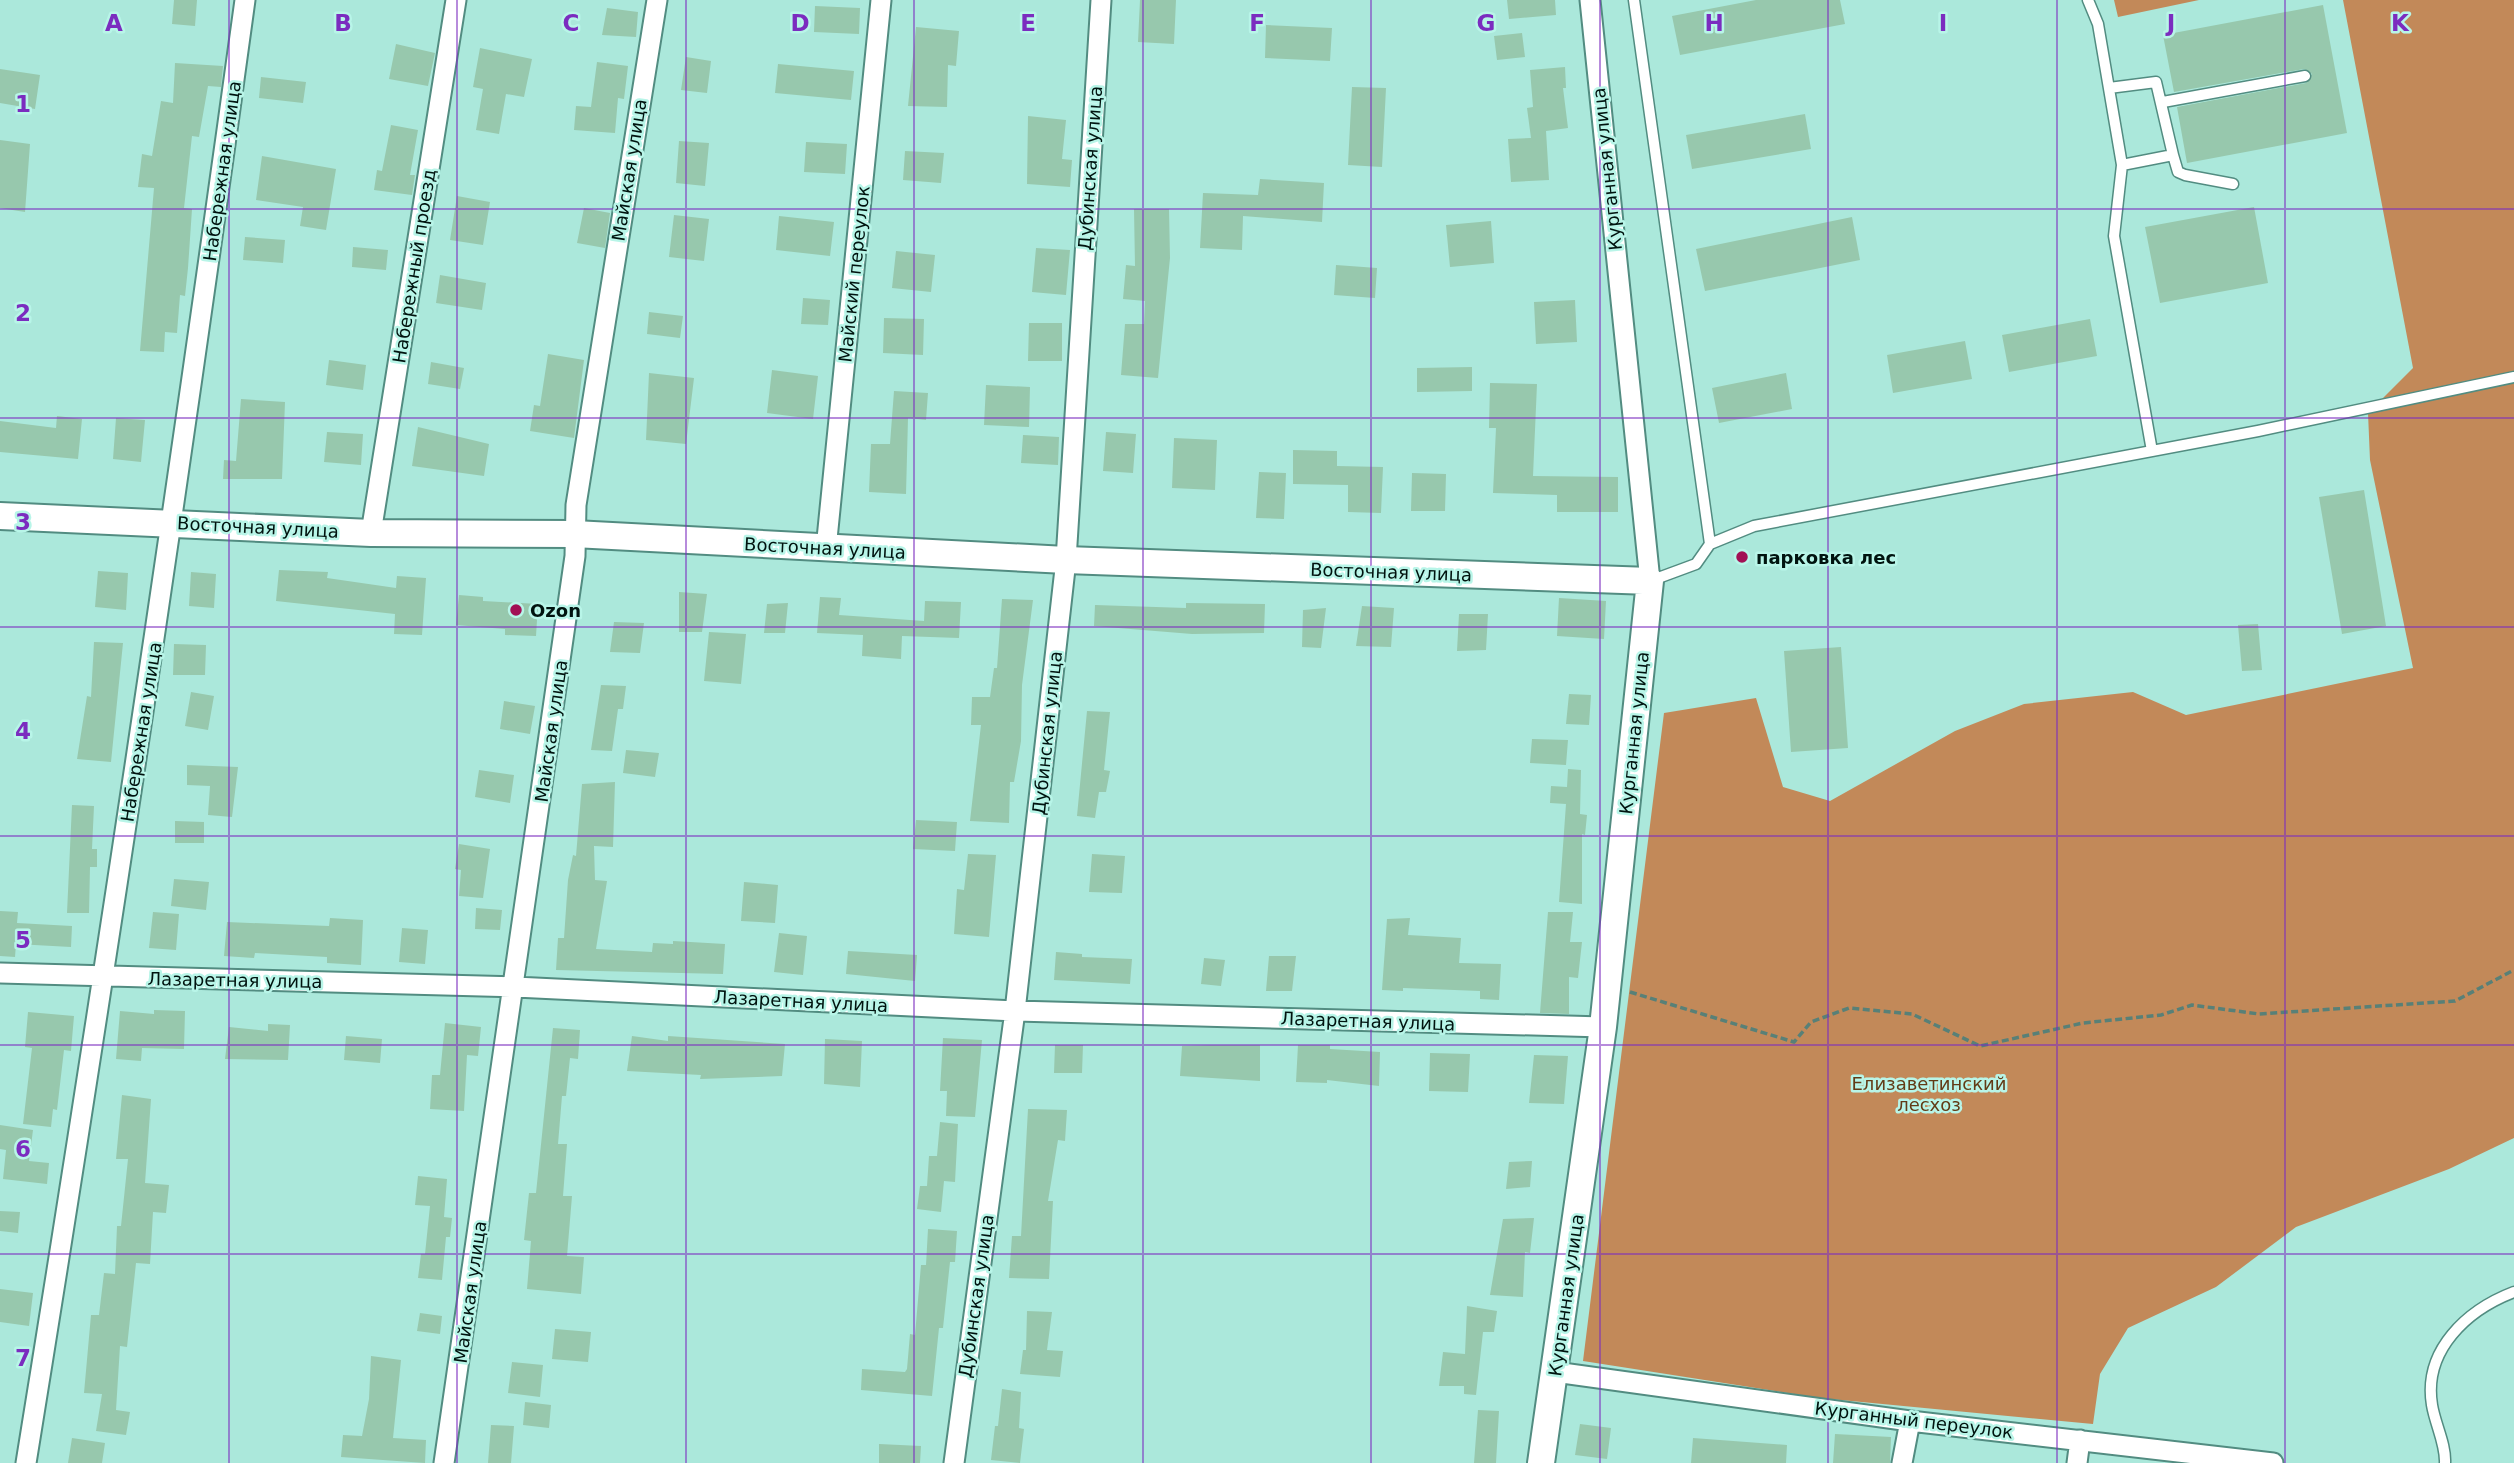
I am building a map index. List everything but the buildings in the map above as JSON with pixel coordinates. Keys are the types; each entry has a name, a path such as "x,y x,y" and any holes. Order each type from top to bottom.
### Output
{"street":[{"name":"Набережная улица","path":"26,1463 105,977 173,523 245,0"},
{"name":"Набережный проезд","path":"371,533 456,0"},
{"name":"Майская улица","path":"444,1463 515,987 573,569 576,505 657,0"},
{"name":"Майский переулок","path":"826,549 881,0"},
{"name":"Дубинская улица","path":"954,1463 1015,1011 1066,560 1101,0"},
{"name":"Курганная улица","path":"1541,1463 1556,1372 1607,987 1650,581 1590,0"},
{"name":"Восточная улица","path":"0,516 371,533 574,534 1066,560 1650,581"},
{"name":"Лазаретная улица","path":"0,973 515,987 1015,1011 1602,1027"},
{"name":"Курганный переулок","path":"1556,1372 1909,1421 2273,1463"},
{"path":"1902,1463 1909,1421"},
{"path":"2077,1463 2080,1440"}],"lane":[{"path":"1634,0 1710,544"},
{"path":"2088,0 2098,24 2122,165 2114,236 2152,451"},
{"path":"2163,102 2305,76"},
{"path":"2109,88 2156,82 2178,172 2233,184"},
{"path":"2122,165 2172,155"},
{"path":"1650,581 1696,564 1710,544 1754,526 2152,451 2514,377"},
{"path":"2445,1463 2431,1400 2437,1354 2462,1321 2514,1292"}],"path":[{"path":"1607,987 1659,999 1794,1042 1811,1022 1849,1008 1912,1014 1980,1046 2083,1023 2161,1015 2192,1005 2259,1014 2455,1002 2514,970"}],"green space":[{"path":"2114,0 2199,0 2118,17"},
{"name":"Елизаветинский лесхоз","path":"2343,0 2514,0 2514,1138 2449,1169 2296,1227 2216,1287 2128,1328 2100,1374 2093,1424 1820,1398 1583,1361 1664,713 1756,698 1783,787 1830,801 1955,731 2024,704 2133,692 2186,715 2413,668 2370,460 2368,413 2413,368"}],"place":[{"name":"парковка лес","path":"1742,557"},
{"name":"Ozon","path":"516,610"}]}
